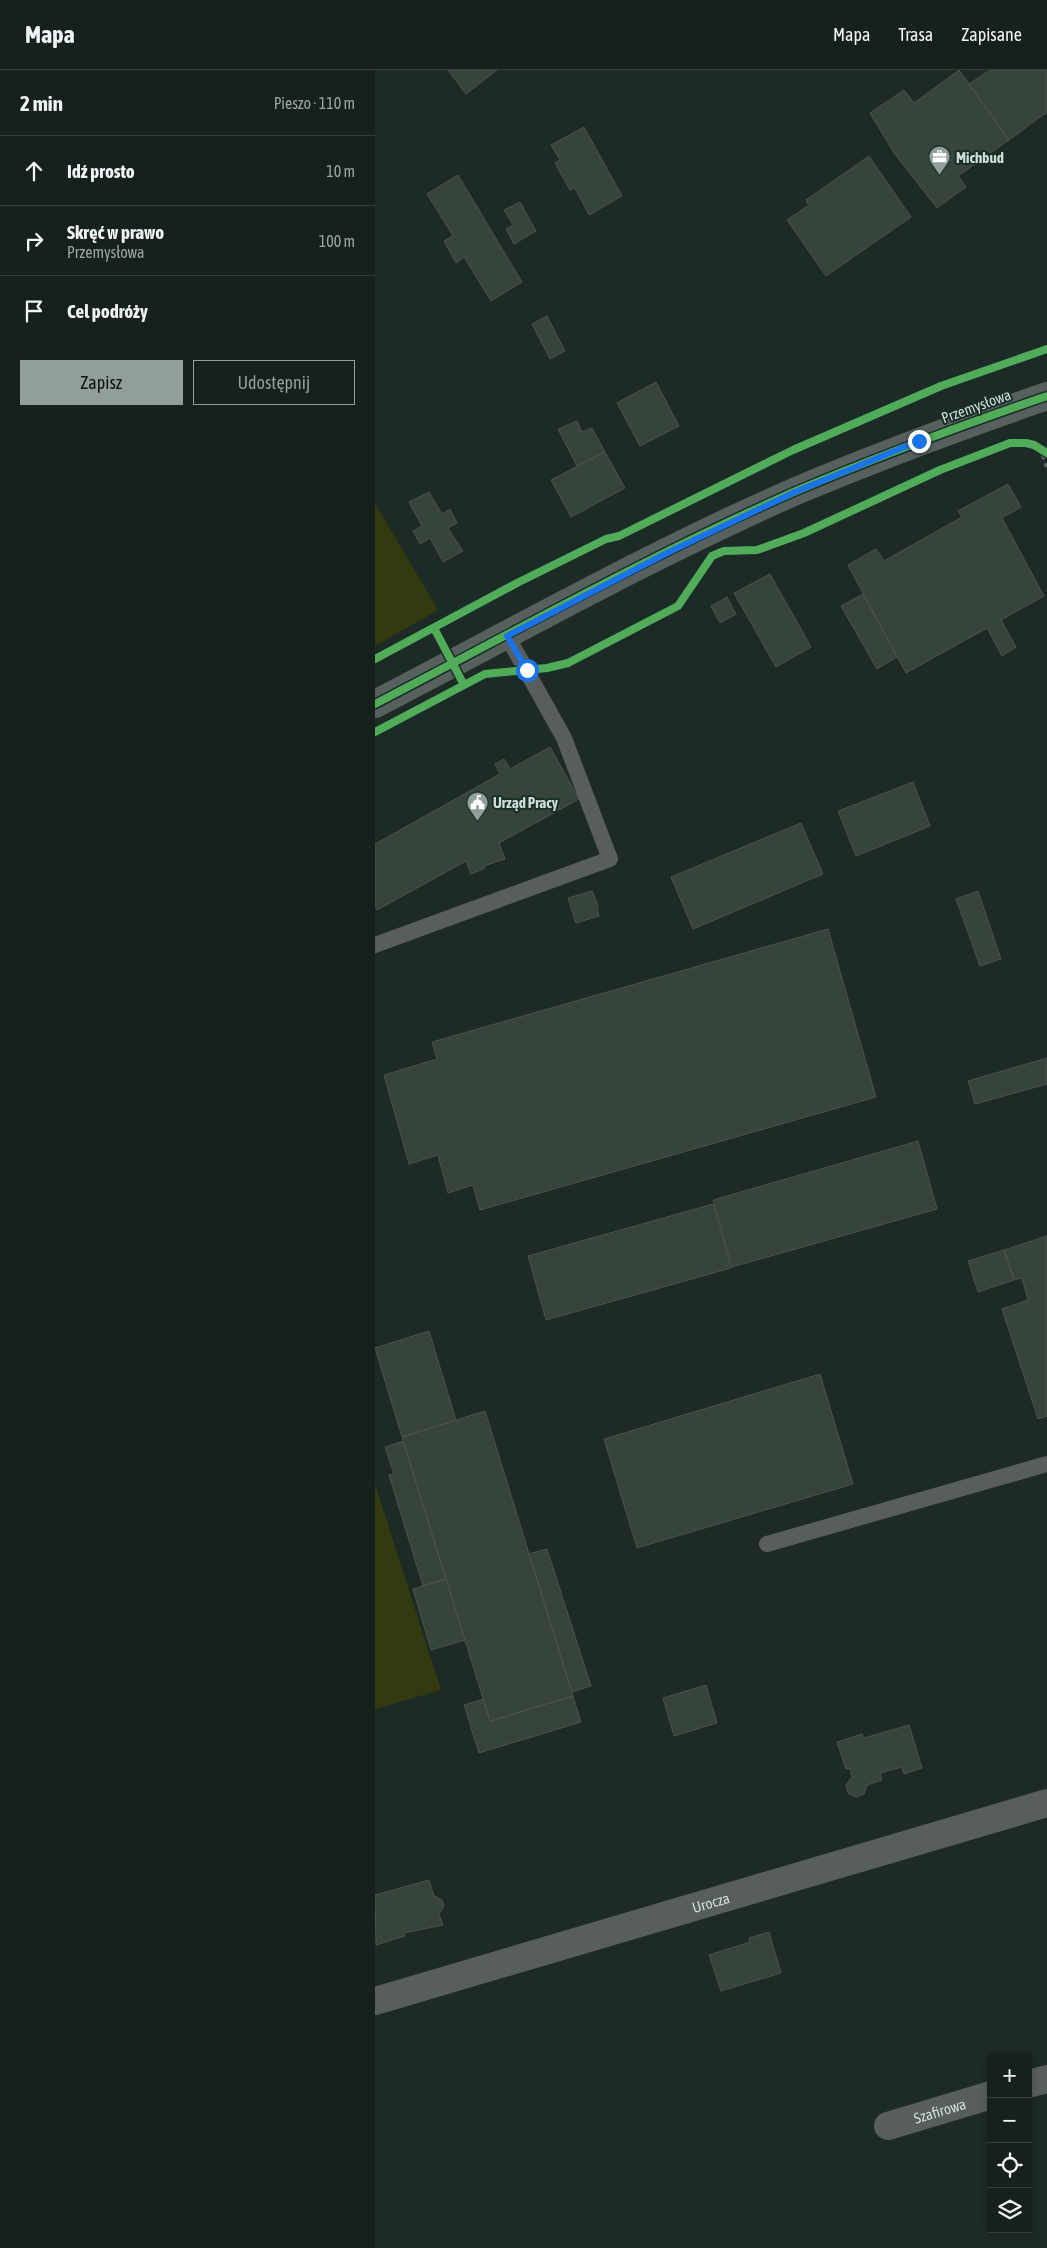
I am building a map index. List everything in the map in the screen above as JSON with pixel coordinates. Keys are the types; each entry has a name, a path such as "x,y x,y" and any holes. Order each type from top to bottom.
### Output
{"street":[{"name":"Przemysłowa","path":"375,704 669,552 795,492 919,441 1047,396"},
{"name":"Urocza","path":"375,2001 1047,1803"},
{"path":"1032,2083 1047,2079"},
{"name":"Szafirowa","path":"888,2126 987,2096"}],"lane":[{"path":"375,946 610,860 564,738 507,636"},
{"path":"767,1544 1047,1464"}],"path":[{"path":"1040,448 1047,469"}],"green space":[{"path":"375,503 438,610 375,646"},
{"path":"375,1484 441,1690 375,1709"}],"building":[{"path":"448,70 497,70 466,94"},
{"path":"959,70 1009,140 958,176 966,187 937,208 894,153 870,113 904,90 914,103"},
{"path":"990,70 1047,70 1047,112 1009,140 969,84"},
{"path":"584,127 622,196 589,215 575,188 570,190 555,163 560,160 551,145"},
{"path":"869,156 911,217 826,276 787,220 809,205 806,200"},
{"path":"458,175 522,282 491,301 464,257 456,263 444,241 453,236 427,194"},
{"path":"520,202 536,231 514,244 506,229 513,225 504,210"},
{"path":"547,316 565,351 550,359 532,324"},
{"path":"656,382 679,426 640,446 617,403"},
{"path":"577,421 582,432 592,428 605,452 577,466 558,429"},
{"path":"605,452 625,488 571,517 551,480"},
{"path":"1008,484 1021,507 1002,518 1044,596 1001,620 1016,647 1002,656 987,628 906,673 848,565 876,549 884,561 962,517 958,511"},
{"path":"429,492 442,514 450,509 457,523 448,528 463,551 443,562 430,538 420,544 413,531 422,526 409,502"},
{"path":"770,574 811,647 776,667 734,593"},
{"path":"863,594 897,657 877,669 841,606"},
{"path":"727,597 736,614 720,623 711,606"},
{"name":"Urząd Pracy","path":"550,747 579,799 499,843 505,859 484,866 485,868 471,874 466,861 377,910 375,907 375,844 500,774 495,764 504,759 510,769"},
{"path":"913,782 930,826 856,856 838,811"},
{"path":"801,823 823,874 693,929 671,877"},
{"path":"592,891 598,905 599,916 576,923 568,898"},
{"path":"978,891 1001,959 980,966 956,899"},
{"path":"828,929 876,1097 480,1210 473,1185 448,1193 438,1155 409,1164 384,1075 437,1059 432,1042"},
{"path":"1047,1058 1047,1084 975,1104 968,1081"},
{"path":"918,1141 937,1209 732,1267 713,1200"},
{"path":"713,1204 731,1268 546,1320 528,1256"},
{"path":"1047,1236 1047,1416 1038,1419 1002,1309 1028,1300 1022,1278 1014,1280 1004,1250"},
{"path":"1004,1250 1014,1280 978,1292 968,1261"},
{"path":"429,1331 456,1420 402,1437 375,1348"},
{"path":"820,1374 853,1484 637,1548 604,1439"},
{"path":"485,1411 573,1696 490,1721 402,1437"},
{"path":"403,1441 446,1579 423,1586 389,1475 394,1474 385,1447"},
{"path":"547,1549 591,1686 572,1692 529,1554"},
{"path":"446,1579 465,1640 431,1650 413,1589"},
{"path":"706,1685 717,1723 674,1736 663,1698"},
{"path":"573,1696 581,1722 479,1753 464,1705 483,1699 490,1721"},
{"path":"909,1725 922,1768 904,1774 902,1767 880,1773 882,1780 867,1785 864,1794 856,1797 848,1793 846,1785 852,1777 850,1768 846,1769 837,1742 862,1734 864,1738"},
{"path":"429,1880 434,1896 442,1900 444,1906 439,1914 443,1925 404,1933 405,1936 376,1945 375,1895"},
{"path":"769,1932 781,1973 721,1991 709,1955 750,1942 749,1938"}],"cycle path":[{"path":"375,659 519,582 606,539 619,536 793,450 941,386 1047,349"},
{"path":"375,704 636,567 742,515 890,453 1047,396"},
{"path":"375,732 485,674 547,668 568,663 678,606 712,556 724,551 757,550 804,533 940,470 1010,443 1034,445 1047,453"},
{"path":"434,628 464,685"}],"place":[{"name":"Michbud","path":"940,176"},
{"name":"Urząd Pracy","path":"477,821"}],"route":[{"path":"527,670 507,636 669,552 795,492 919,441"}]}
